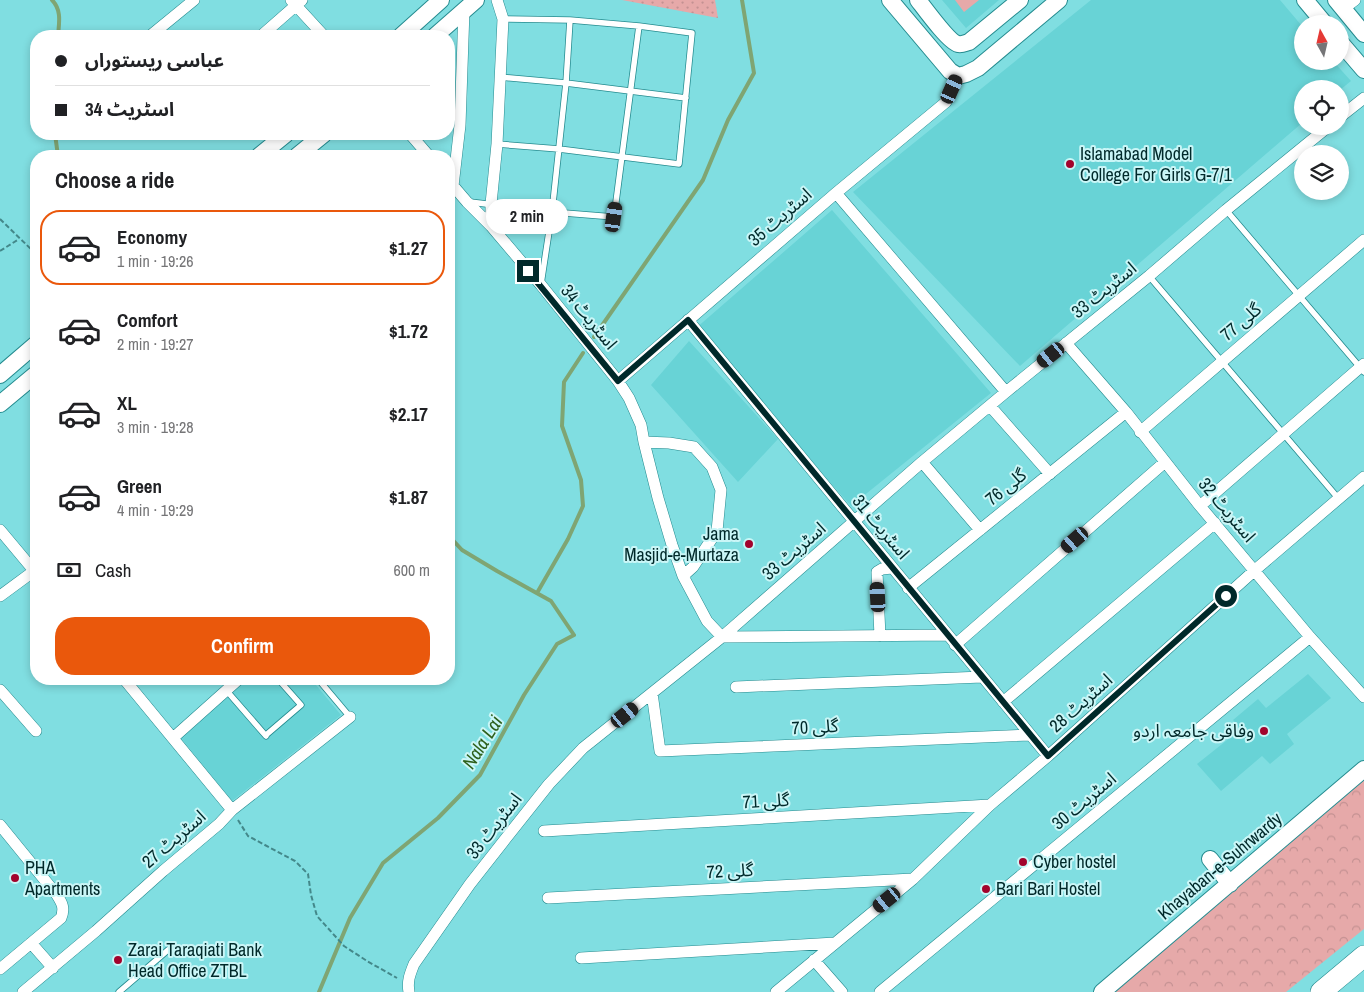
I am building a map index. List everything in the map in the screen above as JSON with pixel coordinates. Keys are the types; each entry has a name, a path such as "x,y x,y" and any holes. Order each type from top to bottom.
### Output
{"highway":[{"path":"1321,992 1364,956"}],"street":[{"path":"157,30 194,0"},
{"path":"408,30 441,0"},
{"path":"491,226 503,18 497,0"},
{"path":"890,0 954,73 966,74 978,68 1059,0"},
{"path":"918,0 956,44 969,42 1020,0"},
{"path":"1305,0 1318,15"},
{"path":"267,30 296,2 319,30"},
{"path":"1345,3 1364,34"},
{"path":"442,30 470,5"},
{"path":"455,157 460,125 470,5"},
{"path":"1349,52 1364,70"},
{"name":"اسٹریٹ 35","path":"618,381 836,193 946,102 954,73"},
{"path":"1349,110 1364,98"},
{"name":"اسٹریٹ 33","path":"408,989 408,977 414,964 470,884 549,784 583,748 722,637 922,462 1318,135"},
{"path":"266,150 279,140"},
{"path":"304,150 317,140"},
{"path":"415,140 424,150"},
{"name":"اسٹریٹ 34","path":"455,188 491,226 541,286 618,381 629,398 641,425 672,545 683,576 707,621 722,637"},
{"path":"836,193 1006,392"},
{"name":"گلی 77","path":"1140,432 1364,240"},
{"name":"اسٹریٹ 31","path":"688,320 1048,756"},
{"name":"اسٹریٹ 32","path":"1066,343 1126,412 1200,506 1310,637 1364,697"},
{"path":"0,374 30,349"},
{"path":"1200,506 1363,368"},
{"path":"0,404 30,379"},
{"path":"990,406 1050,474"},
{"name":"گلی 76","path":"908,588 1126,412"},
{"path":"644,442 669,442 694,447 712,467 721,490 717,531 693,567 683,576"},
{"path":"922,462 980,530"},
{"path":"955,644 1165,462"},
{"name":"اسٹریٹ 28","path":"776,992 913,879 990,805 1048,756 1255,570 1364,477"},
{"path":"1003,702 1215,523"},
{"path":"0,530 30,566"},
{"path":"880,636 877,572 892,568"},
{"path":"0,596 30,575"},
{"path":"722,637 948,635"},
{"name":"اسٹریٹ 30","path":"880,992 1310,637"},
{"path":"736,686 982,677"},
{"path":"129,685 232,810"},
{"path":"173,738 232,685"},
{"path":"0,690 36,731"},
{"name":"گلی 70","path":"652,693 660,751 1030,735"},
{"name":"اسٹریٹ 27","path":"23,992 219,824 232,810 350,717"},
{"name":"Khayaban-e-Suhrwardy","path":"1102,992 1364,769"},
{"name":"گلی 71","path":"544,831 990,805"},
{"path":"0,825 63,904 61,918 0,969"},
{"path":"1210,859 1230,884"},
{"name":"گلی 72","path":"548,898 913,879"},
{"path":"31,943 53,968"},
{"path":"581,958 835,943"},
{"path":"814,960 842,992"}],"lane":[{"path":"497,144 559,149 679,164 692,32 570,20 503,18"},
{"path":"541,286 559,149 570,20"},
{"path":"467,202 614,217 639,26"},
{"path":"500,77 686,98"},
{"path":"1226,210 1363,368"},
{"path":"1149,276 1338,498"},
{"path":"226,690 266,735 301,705 283,685"},
{"path":"323,685 350,717"},
{"path":"119,992 168,950"}],"path":[{"path":"0,219 30,248"},
{"path":"0,251 20,238"},
{"path":"232,810 248,836 295,861 308,874 311,895 318,916 344,946 397,977 408,989"}],"shaded area":[{"path":"942,0 999,0 966,28"},
{"path":"1091,0 1280,0 1294,17 1294,70 1341,70 1351,81 1349,83 1349,80 1294,80 1294,130 1020,366 853,192"},
{"path":"832,210 991,393 851,506 695,329"},
{"path":"689,341 778,439 738,482 651,385"},
{"name":"وفاقی جامعہ اردو","path":"1308,674 1331,698 1287,734 1294,744 1270,764 1262,756 1221,791 1197,764 1241,729 1233,720 1258,699 1266,708"},
{"path":"240,685 316,685 341,715 232,801 181,738"}],"green space":[{"path":"622,0 715,0 718,18"},
{"path":"955,0 979,0 964,12"},
{"path":"1364,777 1364,929 1286,992 1108,992"}],"waterway":[{"name":"Nala Lai","path":"52,0 59,12 58,30"},
{"path":"594,337 703,180 728,120 754,73 742,0"},
{"name":"Nala Lai","path":"56,140 57,150"},
{"path":"537,593 568,539 583,506 581,480 562,426 564,382 583,353"},
{"name":"Nala Lai","path":"319,992 350,918 383,863 438,818 480,775 524,695 557,644 574,635 551,601 462,550 455,542"}],"place":[{"name":"Islamabad Model College For Girls G-7/1","path":"1070,164"},
{"name":"Jama Masjid-e-Murtaza","path":"749,544"},
{"name":"وفاقی جامعہ اردو","path":"1264,731"},
{"name":"Cyber hostel","path":"1023,862"},
{"name":"PHA Apartments","path":"15,878"},
{"name":"Bari Bari Hostel","path":"986,889"},
{"name":"Zarai Taraqiati Bank Head Office ZTBL","path":"118,960"}],"route":[{"path":"528,271 618,381 688,320 1048,756 1226,596"}]}
